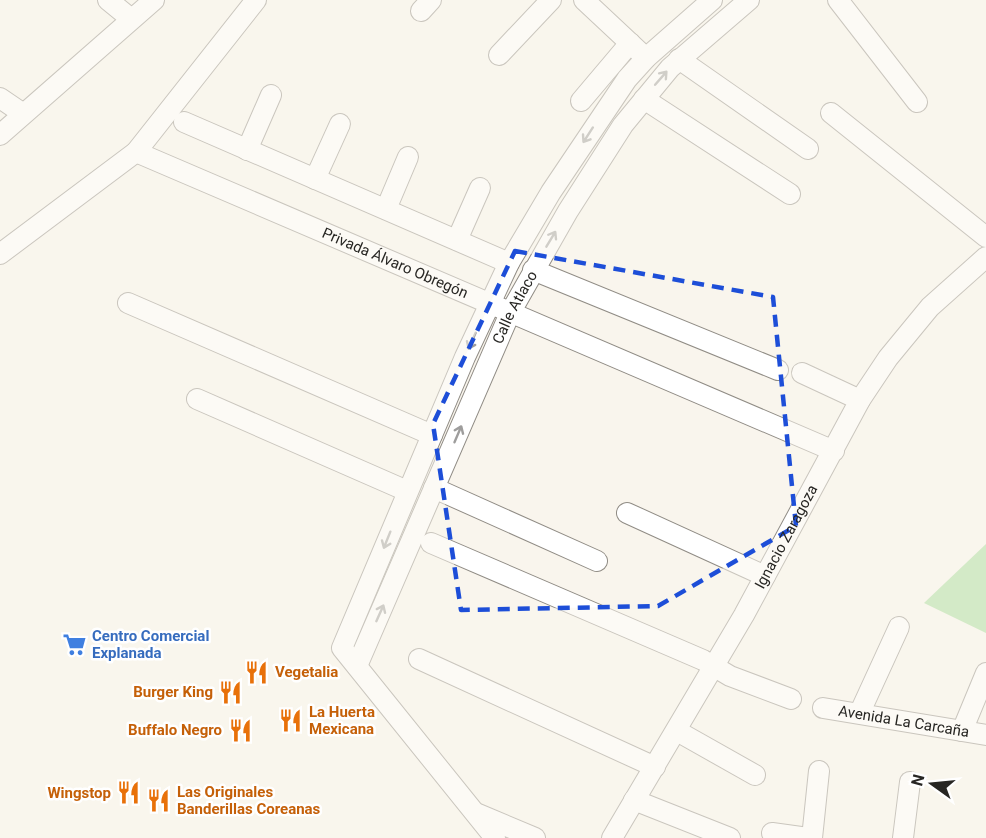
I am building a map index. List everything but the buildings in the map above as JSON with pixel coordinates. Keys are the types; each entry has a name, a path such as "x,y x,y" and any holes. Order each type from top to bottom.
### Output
{"street":[{"path":"108,0 130,18"},
{"path":"0,135 22,113 153,0"},
{"path":"0,254 136,152 256,0"},
{"path":"499,55 551,0"},
{"path":"584,0 646,58"},
{"name":"Calle Atlaco","path":"712,0 646,58 605,109 550,192 509,263 489,303 342,648 357,666 510,313 533,270 623,125 679,59 749,0"},
{"path":"838,0 917,102"},
{"path":"581,101 630,43"},
{"path":"679,59 808,149"},
{"path":"247,150 272,95"},
{"path":"0,98 22,113"},
{"path":"644,99 790,194"},
{"path":"605,109 623,125"},
{"path":"831,113 986,237"},
{"path":"184,122 509,263"},
{"path":"315,179 340,124"},
{"name":"Privada Álvaro Obregón","path":"136,152 834,451"},
{"path":"386,209 408,157"},
{"path":"457,240 480,188"},
{"name":"Ignacio Zaragoza","path":"612,838 715,666 860,400 888,358 930,307 986,257"},
{"path":"533,270 778,370"},
{"path":"128,303 432,435"},
{"path":"802,373 860,400"},
{"path":"197,399 404,499 422,517"},
{"path":"435,488 597,561"},
{"path":"627,513 765,576"},
{"path":"430,543 715,666 730,676 791,699"},
{"path":"860,712 899,627"},
{"path":"419,659 655,767"},
{"path":"357,666 495,838"},
{"path":"962,731 986,673"},
{"name":"Avenida La Carcaña","path":"823,708 860,712 986,735"},
{"path":"677,731 755,775"},
{"path":"772,833 810,838 819,771"},
{"path":"903,838 910,782"},
{"path":"634,800 730,838"},
{"path":"475,813 535,838"}],"highlighted area":[{"path":"515,251 773,297 796,526 658,606 461,610 433,424"}],"green space":[{"path":"986,544 986,633 924,603"}],"place":[{"name":"Centro Comercial Explanada","path":"74,645"},
{"name":"Vegetalia","path":"257,672"},
{"name":"Burger King","path":"231,692"},
{"name":"La Huerta Mexicana","path":"291,721"},
{"name":"Buffalo Negro","path":"240,730"},
{"name":"Wingstop","path":"129,793"},
{"name":"Las Originales Banderillas Coreanas","path":"159,801"}]}
